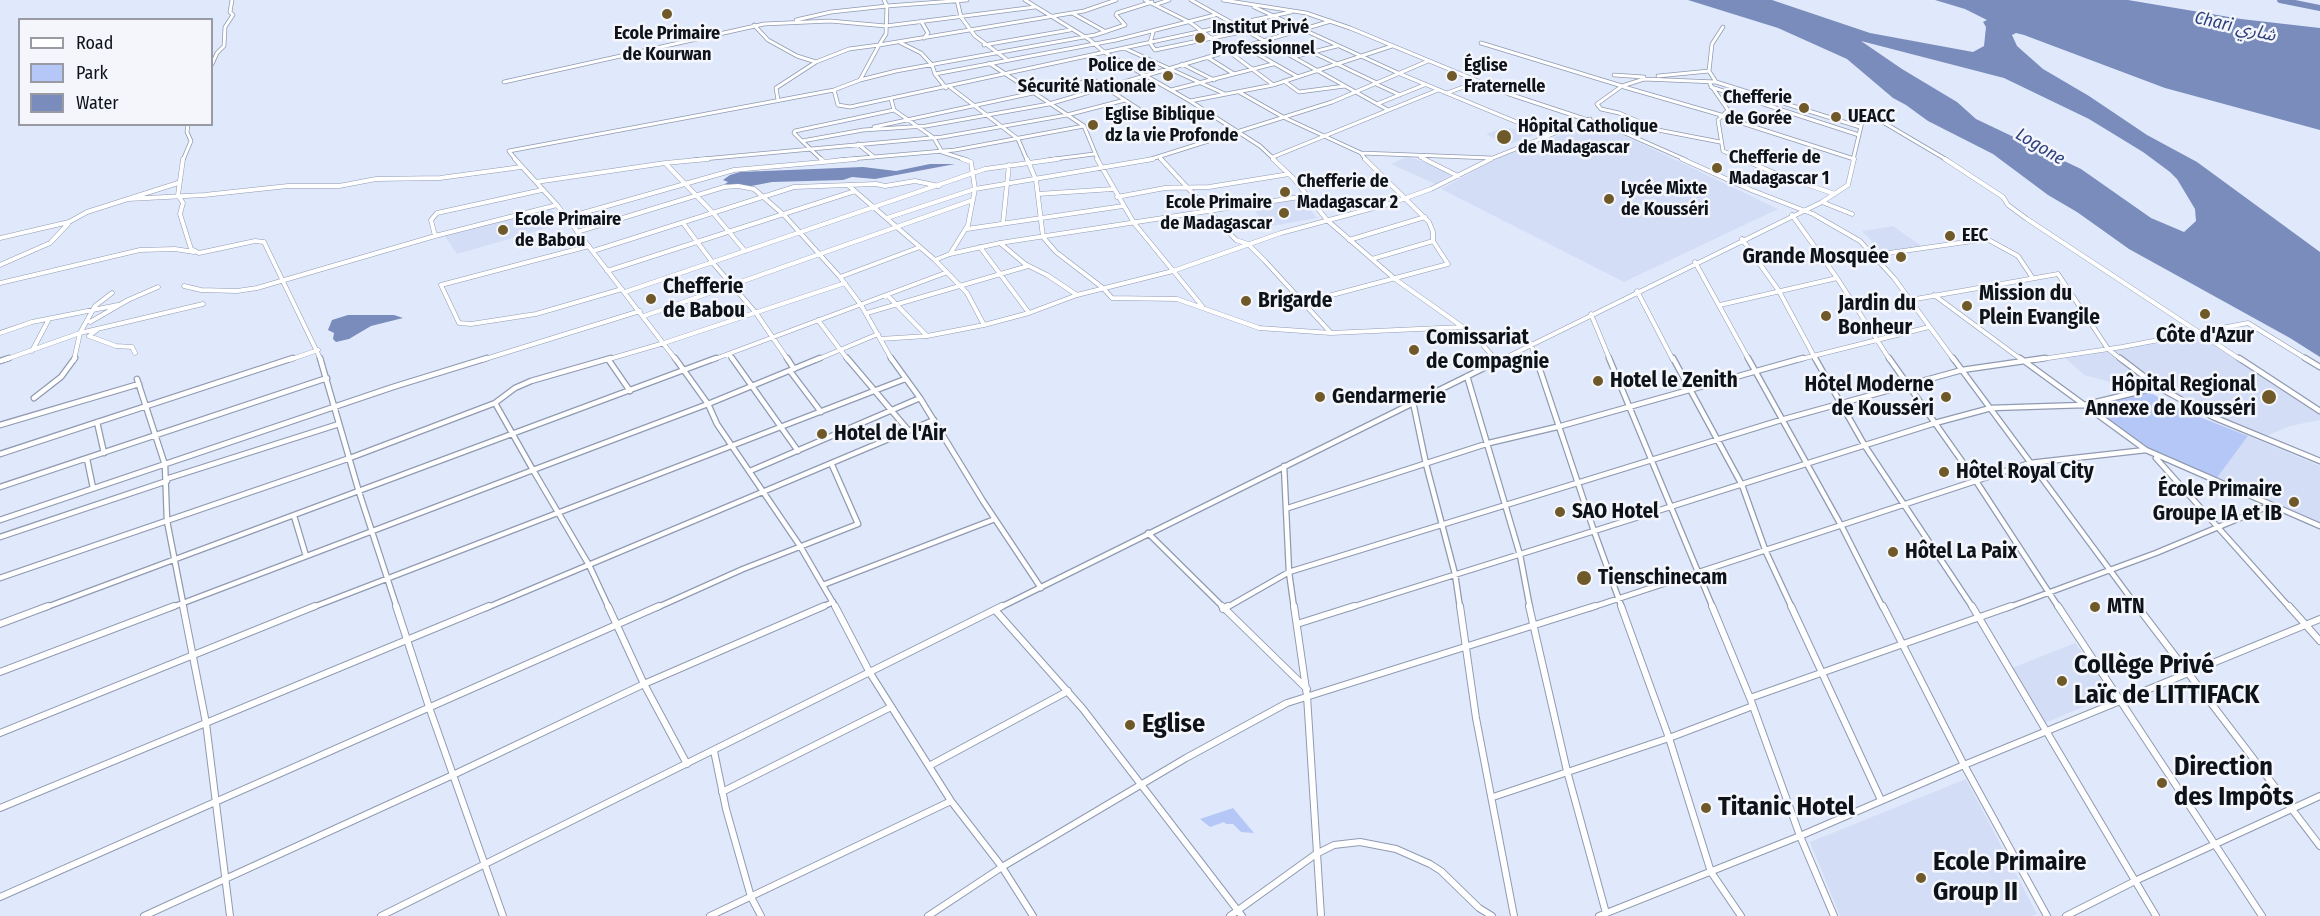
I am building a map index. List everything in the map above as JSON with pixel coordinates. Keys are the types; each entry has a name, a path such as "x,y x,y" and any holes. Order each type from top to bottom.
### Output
{"street":[{"path":"213,62 216,54 225,46 225,27 233,15 230,12 232,0"},
{"path":"860,80 886,34 887,6 884,0"},
{"path":"958,0 961,16 970,30 984,45 1006,59"},
{"path":"504,82 754,25 789,21 831,12 967,0"},
{"path":"1025,0 1143,76 1239,131 1272,157 1327,220 1349,240 1395,279 1464,327 1488,348 1497,361"},
{"path":"778,100 776,88 816,62 849,49 901,43 1072,13 1116,0"},
{"path":"1145,0 1191,23 1273,85"},
{"path":"1156,4 1169,0"},
{"path":"1191,0 1388,110"},
{"path":"1223,0 1293,11 1331,21 1477,82 1534,103 1590,119 1751,190 1803,210 1845,231 1875,255 1910,300 2110,570 2320,846"},
{"path":"1033,916 1002,867 951,801 891,707 800,546 732,446 708,404 644,316 557,205 521,167 509,150 834,90 860,80 1106,32 1125,25 1116,15 1117,13 1152,2"},
{"path":"1249,5 1398,74 1548,135"},
{"path":"789,21 830,21 886,26 1035,7"},
{"path":"834,90 838,105 846,107 948,88 1293,11"},
{"path":"1072,13 1106,32"},
{"path":"935,74 1153,32 1215,15"},
{"path":"921,21 928,33 924,38"},
{"path":"863,130 917,127 1049,104 1331,21"},
{"path":"754,25 768,40 796,56 816,62"},
{"path":"1723,27 1712,44 1709,71 1716,82 1860,127"},
{"path":"984,45 1071,30"},
{"path":"1153,32 1150,43 1153,49 1157,50 1246,31"},
{"path":"901,43 921,53 948,88 1018,139 1036,180 1042,237 1061,257 1103,288 1112,298 1161,297 1202,306 1259,328 1331,333 1464,327"},
{"path":"1046,43 1056,50"},
{"path":"1481,43 1854,159"},
{"path":"1293,57 1337,45"},
{"path":"1030,46 1040,53"},
{"path":"1243,46 1299,77"},
{"path":"1190,101 1273,85 1392,46"},
{"path":"1124,48 1153,60 1165,69 1225,94"},
{"path":"1312,52 1400,95"},
{"path":"1207,57 1234,75"},
{"path":"887,218 975,189 1104,169 1159,157 1332,102 1428,61"},
{"path":"989,63 1084,126 1094,154 1134,223 1202,306"},
{"path":"1182,64 1214,80"},
{"path":"1170,90 1273,64"},
{"path":"1614,75 1653,77 1709,71"},
{"path":"1720,142 1665,132 1597,106 1597,102 1636,81 1651,78 1710,85 1859,135"},
{"path":"802,141 1094,80 1143,112"},
{"path":"1284,81 1299,92 1345,86"},
{"path":"1447,93 1477,82"},
{"path":"1710,85 1716,82"},
{"path":"1377,104 1425,85"},
{"path":"1710,85 1728,109 1721,116 1718,124 1723,150 1779,176 1835,194"},
{"path":"1272,157 1438,90"},
{"path":"1239,92 1283,117 1361,153 1493,158"},
{"path":"891,99 894,110 934,138 942,152 969,160 975,189 973,200 967,229 950,254"},
{"path":"536,182 665,163 934,138 1067,116 1125,100"},
{"path":"823,161 794,133 795,130 894,110"},
{"path":"381,916 996,611 1148,533 1695,262 1822,202 1848,185 1863,118 1876,119 1950,162 1999,195 2027,219 2320,411"},
{"path":"0,672 708,404 840,350 879,337 927,336 984,325 1029,313 1077,295 1173,271 1248,244 1406,198 1493,158 1590,119"},
{"path":"188,126 187,132 191,141 181,164 178,195 183,203 180,214 194,252"},
{"path":"565,218 734,170 942,152 1084,126"},
{"path":"858,144 874,157"},
{"path":"1302,303 1448,264 1433,241 1433,232 1425,217 1369,165 1361,153"},
{"path":"589,246 441,285 459,322 471,324 536,314 623,291 712,263 985,169 1094,154"},
{"path":"1418,155 1458,176"},
{"path":"728,157 734,170"},
{"path":"1159,157 1236,240 1248,244 1331,333"},
{"path":"665,163 687,184 745,251"},
{"path":"1004,223 1009,165"},
{"path":"128,199 204,195 288,186 339,186 376,180 440,178 521,167"},
{"path":"1117,197 1165,188 1189,189 1289,174"},
{"path":"712,177 724,187"},
{"path":"593,251 794,187 876,184 888,186 915,181 939,186"},
{"path":"0,238 69,222 87,212 178,183"},
{"path":"849,186 935,260 945,273 967,293 984,325"},
{"path":"577,232 724,187 750,187 801,234 840,277 867,313 905,379 920,398 994,519 1041,588"},
{"path":"1038,195 1113,189"},
{"path":"435,236 431,220 437,213 542,190"},
{"path":"607,271 728,234 855,191"},
{"path":"935,260 950,254 1000,243 1306,196"},
{"path":"644,316 821,256 973,200"},
{"path":"1822,202 1852,214"},
{"path":"184,286 201,290 237,291 282,282 435,236 557,205"},
{"path":"967,229 1123,206"},
{"path":"1792,215 1837,278 1906,385 1976,482 2262,916"},
{"path":"1349,240 1425,217"},
{"path":"0,265 50,243 69,222"},
{"path":"683,224 712,263 734,285 774,337 792,370 821,412"},
{"path":"1742,239 1779,291 1839,403 1865,446 1979,616 2137,880 2156,916"},
{"path":"1875,255 1987,239 2018,256 2032,277"},
{"path":"0,283 140,250 175,249 194,252 218,250 262,241 307,333 318,350 359,492 407,640 503,916"},
{"path":"1372,259 1433,241"},
{"path":"1000,243 1028,266 1047,275 1077,295"},
{"path":"840,277 920,247"},
{"path":"980,247 1029,313"},
{"path":"1695,262 1842,527 1964,765 2047,916"},
{"path":"867,313 1028,266"},
{"path":"0,624 945,273"},
{"path":"1910,300 2054,273 2061,276 2108,349 2158,387 2213,417 2320,461"},
{"path":"1720,305 1837,278"},
{"path":"0,578 350,458 495,403 522,384 664,343 845,283"},
{"path":"87,323 158,287"},
{"path":"1638,291 1742,485 1766,552 1881,800"},
{"path":"34,398 62,377 73,363 79,346 80,333 94,311 94,306 111,293"},
{"path":"886,295 927,336"},
{"path":"1934,295 2146,450 2320,526"},
{"path":"0,361 101,327 203,304"},
{"path":"0,333 32,322 118,306"},
{"path":"0,520 456,366 640,311"},
{"path":"1592,314 1653,459 1697,574 1750,698 1800,836 1834,916"},
{"path":"32,351 49,319"},
{"path":"819,320 840,350 909,430"},
{"path":"1223,609 1289,572 1781,420 1962,370 2108,349 2250,324 2320,367"},
{"path":"101,327 89,336 116,346 132,347 135,352"},
{"path":"1288,508 1489,443 1561,426 1754,370 1929,327"},
{"path":"1531,344 1561,426 1617,598 1669,738 1712,872 1741,916"},
{"path":"0,454 318,350"},
{"path":"729,354 779,428 798,451"},
{"path":"608,359 630,391"},
{"path":"1467,376 1489,443 1520,555 1533,625 1567,771 1606,913"},
{"path":"0,487 327,378"},
{"path":"0,733 387,577 905,379"},
{"path":"0,425 138,382 165,465 167,521 206,723 214,802 230,916"},
{"path":"1297,624 1935,423 1991,408 2084,405 2158,387"},
{"path":"750,471 920,398"},
{"path":"1413,402 1426,464 1455,574 1476,718 1515,916"},
{"path":"495,403 556,512 590,565 644,684 687,764"},
{"path":"0,808 832,465 934,420"},
{"path":"97,422 104,453"},
{"path":"0,537 339,424"},
{"path":"928,916 1002,867 1186,758 1307,692 1466,647 1697,574 2030,463 2146,450"},
{"path":"2153,454 2320,642"},
{"path":"87,459 93,488"},
{"path":"0,897 429,707 800,546 858,524 832,465"},
{"path":"1284,466 1288,508 1289,572 1307,692 1321,916"},
{"path":"1750,698 1902,646 2110,570 2271,505"},
{"path":"294,516 306,556"},
{"path":"823,585 994,519"},
{"path":"1148,533 1307,692"},
{"path":"144,916 453,775 644,684 833,602"},
{"path":"996,611 1068,691 1240,913"},
{"path":"1599,916 1800,836 1964,765 2320,619"},
{"path":"929,766 1068,691"},
{"path":"1493,797 1669,738 1753,706"},
{"path":"722,792 891,707"},
{"path":"714,751 722,792 752,897 761,916"},
{"path":"2066,916 2137,880 2320,796"},
{"path":"710,916 951,801"},
{"path":"1230,916 1240,913 1316,854 1334,845 1360,842 1396,849 1441,871 1479,908 1492,916"}],"shaded area":[{"name":"Lycée Mixte de Kousséri","path":"1596,122 1778,209 1624,282 1441,189 1502,156"},
{"name":"Hôpital Catholique de Madagascar","path":"1502,128 1520,129 1534,135 1507,145 1486,134"},
{"path":"1408,156 1452,174 1435,184 1391,164"},
{"name":"Ecole Primaire de Madagascar","path":"1301,198 1317,218 1266,227 1252,207"},
{"name":"Ecole Primaire de Babou","path":"550,207 561,224 457,254 444,235"},
{"path":"1893,226 1923,247 1882,252 1862,231"},
{"name":"Hôpital Regional Annexe de Kousséri","path":"2200,336 2320,415 2320,420 2290,426 2264,437 2184,400 2112,351"},
{"path":"2107,352 2141,377 2110,382 2084,375 2065,358"},
{"name":"École Primaire Groupe IA et IB","path":"2248,436 2320,466 2320,525 2216,479"},
{"name":"Collège Privé Laïc de LITTIFACK","path":"2075,643 2114,694 2045,723 2012,668"},
{"name":"Ecole Primaire Group II","path":"1966,779 2037,914 2032,916 1840,916 1810,842"}],"green space":[{"path":"2149,392 2182,410 2248,436 2216,479 2143,446 2090,406"},
{"path":"1233,808 1254,833 1241,832 1233,824 1224,822 1210,827 1200,819"}],"water":[{"name":"Chari شاري","path":"1688,0 1772,0 1870,33 1973,52 1984,46 1986,27 1983,22 1987,20 1965,9 1935,0 2128,0 2241,19 2320,28 2320,130 2165,88 2024,35 2016,33 2012,35 2017,46 2043,69 2089,96 2147,135 2197,162 2320,252 2320,357 2129,249 2077,212 2048,195 1993,154 1928,121 1893,98 1847,59 1778,28","holes":["1861,41 2004,78 2089,119 2143,152 2170,172 2177,179 2195,209 2196,221 2184,232 2151,218 2081,169 1976,119 1957,102"]},
{"path":"930,164 955,164 875,179 852,177 843,180 772,182 746,187 725,184 728,182 723,180 740,172 863,167 896,171"},
{"path":"348,315 394,315 403,318 371,326 349,339 336,342 333,339 334,333 328,330 332,320"}],"waterway":[{"path":"2280,0 2320,8"}],"place":[{"name":"Ecole Primaire de Kourwan","path":"667,14"},
{"name":"Institut Privé Professionnel","path":"1200,38"},
{"name":"Police de Sécurité Nationale","path":"1168,76"},
{"name":"Église Fraternelle","path":"1452,76"},
{"name":"Chefferie de Gorée","path":"1804,108"},
{"name":"UEACC","path":"1836,117"},
{"name":"Eglise Biblique dz la vie Profonde","path":"1093,125"},
{"name":"Hôpital Catholique de Madagascar","path":"1504,137"},
{"name":"Chefferie de Madagascar 1","path":"1717,168"},
{"name":"Chefferie de Madagascar 2","path":"1285,192"},
{"name":"Lycée Mixte de Kousséri","path":"1609,199"},
{"name":"Ecole Primaire de Madagascar","path":"1284,213"},
{"name":"Ecole Primaire de Babou","path":"503,230"},
{"name":"EEC","path":"1950,236"},
{"name":"Grande Mosquée","path":"1901,257"},
{"name":"Chefferie de Babou","path":"651,299"},
{"name":"Brigarde","path":"1246,301"},
{"name":"Mission du Plein Evangile","path":"1967,306"},
{"name":"Côte d'Azur","path":"2205,314"},
{"name":"Jardin du Bonheur","path":"1826,316"},
{"name":"Comissariat de Compagnie","path":"1414,350"},
{"name":"Hotel le Zenith","path":"1598,381"},
{"name":"Gendarmerie","path":"1320,397"},
{"name":"Hôtel Moderne de Kousséri","path":"1946,397"},
{"name":"Hôpital Regional Annexe de Kousséri","path":"2269,397"},
{"name":"Hotel de l'Air","path":"822,434"},
{"name":"Hôtel Royal City","path":"1944,472"},
{"name":"École Primaire Groupe IA et IB","path":"2294,502"},
{"name":"SAO Hotel","path":"1560,512"},
{"name":"Hôtel La Paix","path":"1893,552"},
{"name":"Tienschinecam","path":"1584,578"},
{"name":"MTN","path":"2095,607"},
{"name":"Collège Privé Laïc de LITTIFACK","path":"2062,681"},
{"name":"Eglise","path":"1130,725"},
{"name":"Direction des Impôts","path":"2162,783"},
{"name":"Titanic Hotel","path":"1706,808"},
{"name":"Ecole Primaire Group II","path":"1921,878"}],"water label":[{"name":"Logone","path":"2040,147"}]}
